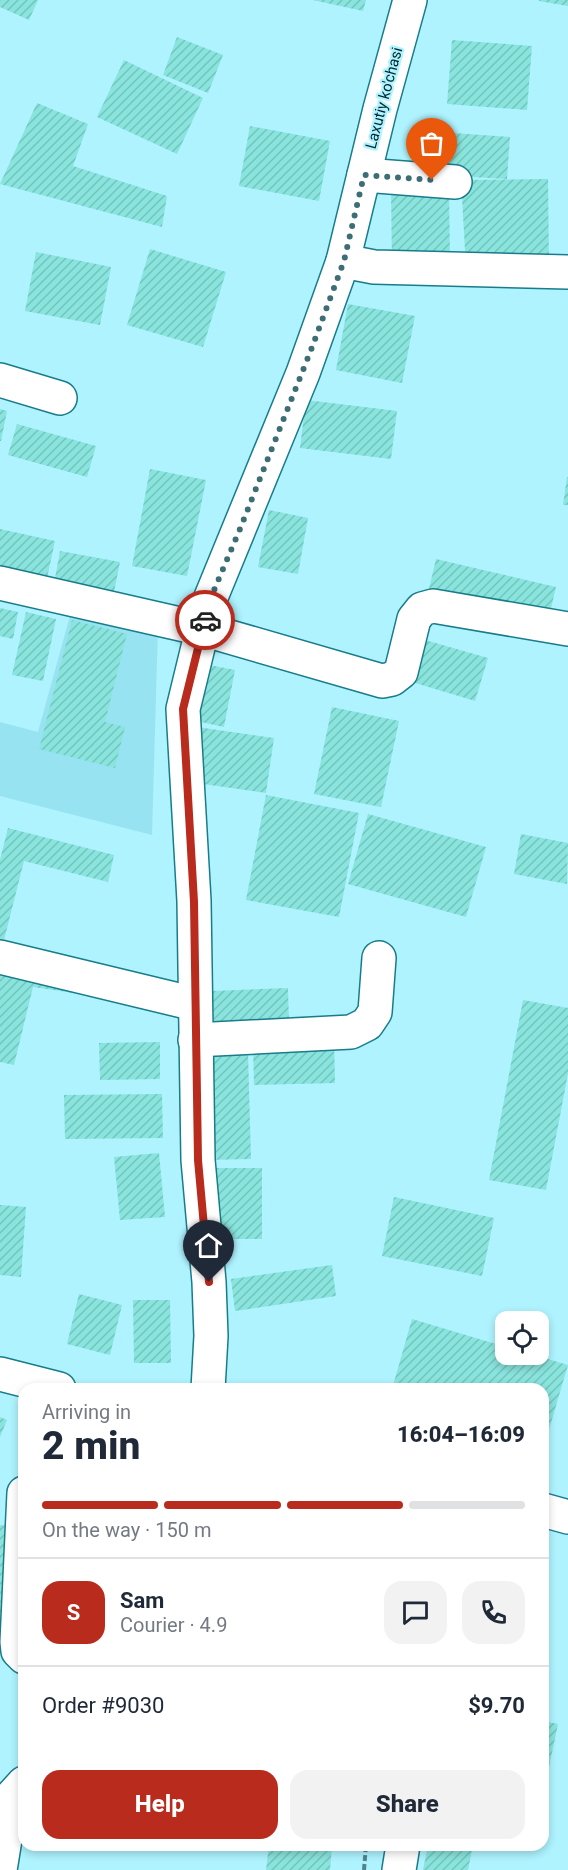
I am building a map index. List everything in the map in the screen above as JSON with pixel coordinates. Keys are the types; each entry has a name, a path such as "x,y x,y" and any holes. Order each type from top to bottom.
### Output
{"street":[{"name":"Laxutiy ko'chasi","path":"208,1383 209,1282 198,1160 194,902 183,709 209,602 303,373 344,261 380,109 410,0"},
{"path":"364,175 455,182"},
{"path":"344,261 374,267 568,272"},
{"path":"0,380 60,398"},
{"path":"0,583 202,629 382,681 392,679 401,672 414,619 422,609 433,606 568,629"},
{"path":"0,957 195,1004"},
{"path":"195,1040 351,1032 367,1024 375,1012 379,958"},
{"path":"0,1374 35,1383"},
{"path":"0,1488 18,1491"},
{"path":"549,1512 568,1517"},
{"path":"18,1621 18,1651"},
{"path":"0,1870 12,1796 18,1790"},
{"path":"399,1870 402,1851"}],"path":[{"path":"364,1870 366,1851"}],"shaded area":[{"path":"74,601 158,626 152,835 0,796 0,722 38,732"}],"building":[{"path":"0,0 38,0 29,20 0,7"},
{"path":"313,0 366,0 363,11"},
{"path":"568,0 568,6 539,1"},
{"path":"177,37 223,55 208,93 163,75"},
{"path":"452,40 532,46 527,110 447,104"},
{"path":"124,60 203,98 177,154 97,117"},
{"path":"37,103 88,124 73,166 167,196 162,227 0,184"},
{"path":"250,126 330,141 319,201 239,186"},
{"path":"439,132 510,137 507,179 436,175"},
{"path":"548,179 549,264 466,267 461,180"},
{"path":"449,189 450,264 392,264 391,190"},
{"path":"150,249 226,272 203,347 127,325"},
{"path":"36,252 111,267 100,325 25,311"},
{"path":"348,304 415,316 402,383 336,370"},
{"path":"306,400 397,411 391,459 300,448"},
{"path":"0,409 7,411 1,441 0,441"},
{"path":"17,424 96,446 87,477 8,455"},
{"path":"150,469 206,480 187,576 132,566"},
{"path":"567,477 568,505 563,505"},
{"path":"269,510 308,518 298,574 258,567"},
{"path":"0,529 55,541 46,583 0,572"},
{"path":"60,551 120,562 111,607 52,595"},
{"path":"436,559 556,587 548,621 428,593"},
{"path":"0,608 18,612 13,639 0,636"},
{"path":"26,612 56,619 43,681 12,675"},
{"path":"72,620 127,634 105,722 125,727 115,768 39,749"},
{"path":"425,640 488,658 475,701 412,682"},
{"path":"199,663 235,670 224,727 187,719"},
{"path":"332,707 399,721 381,807 314,794"},
{"path":"197,727 274,738 266,793 189,782"},
{"path":"266,795 359,813 339,917 246,900"},
{"path":"368,814 486,847 466,917 348,884"},
{"path":"8,828 114,855 108,882 24,861 4,940 0,939 0,860"},
{"path":"521,834 568,843 567,884 514,874"},
{"path":"0,948 174,1008 33,987 14,1065 0,1062"},
{"path":"288,988 289,1023 214,1025 212,991"},
{"path":"523,1000 568,1008 568,1073 546,1190 489,1180"},
{"path":"334,1041 335,1083 254,1085 253,1044"},
{"path":"160,1042 160,1079 100,1080 99,1043"},
{"path":"248,1054 251,1159 207,1160 203,1056"},
{"path":"162,1094 163,1138 65,1139 64,1095"},
{"path":"159,1153 165,1217 120,1220 114,1157"},
{"path":"212,1168 262,1168 262,1239 212,1239"},
{"path":"394,1197 494,1218 482,1276 382,1256"},
{"path":"0,1205 26,1207 21,1277 0,1275"},
{"path":"332,1265 336,1296 235,1311 231,1279"},
{"path":"79,1294 122,1305 110,1355 67,1344"},
{"path":"133,1300 170,1300 171,1363 134,1363"},
{"path":"412,1319 495,1344 495,1365 549,1365 549,1359 568,1365 549,1429 549,1383 394,1383"},
{"path":"0,1417 7,1420 0,1437"},
{"path":"0,1525 9,1526 2,1633 0,1633"},
{"path":"549,1722 558,1724 549,1767"},
{"path":"268,1851 332,1851 330,1870 266,1870"},
{"path":"427,1851 472,1851 468,1870 423,1870"}],"way so far":[{"path":"205,620 209,602 303,373 344,261 364,175 432,180"}],"route":[{"path":"205,620 183,709 194,902 198,1160 209,1282"}]}
